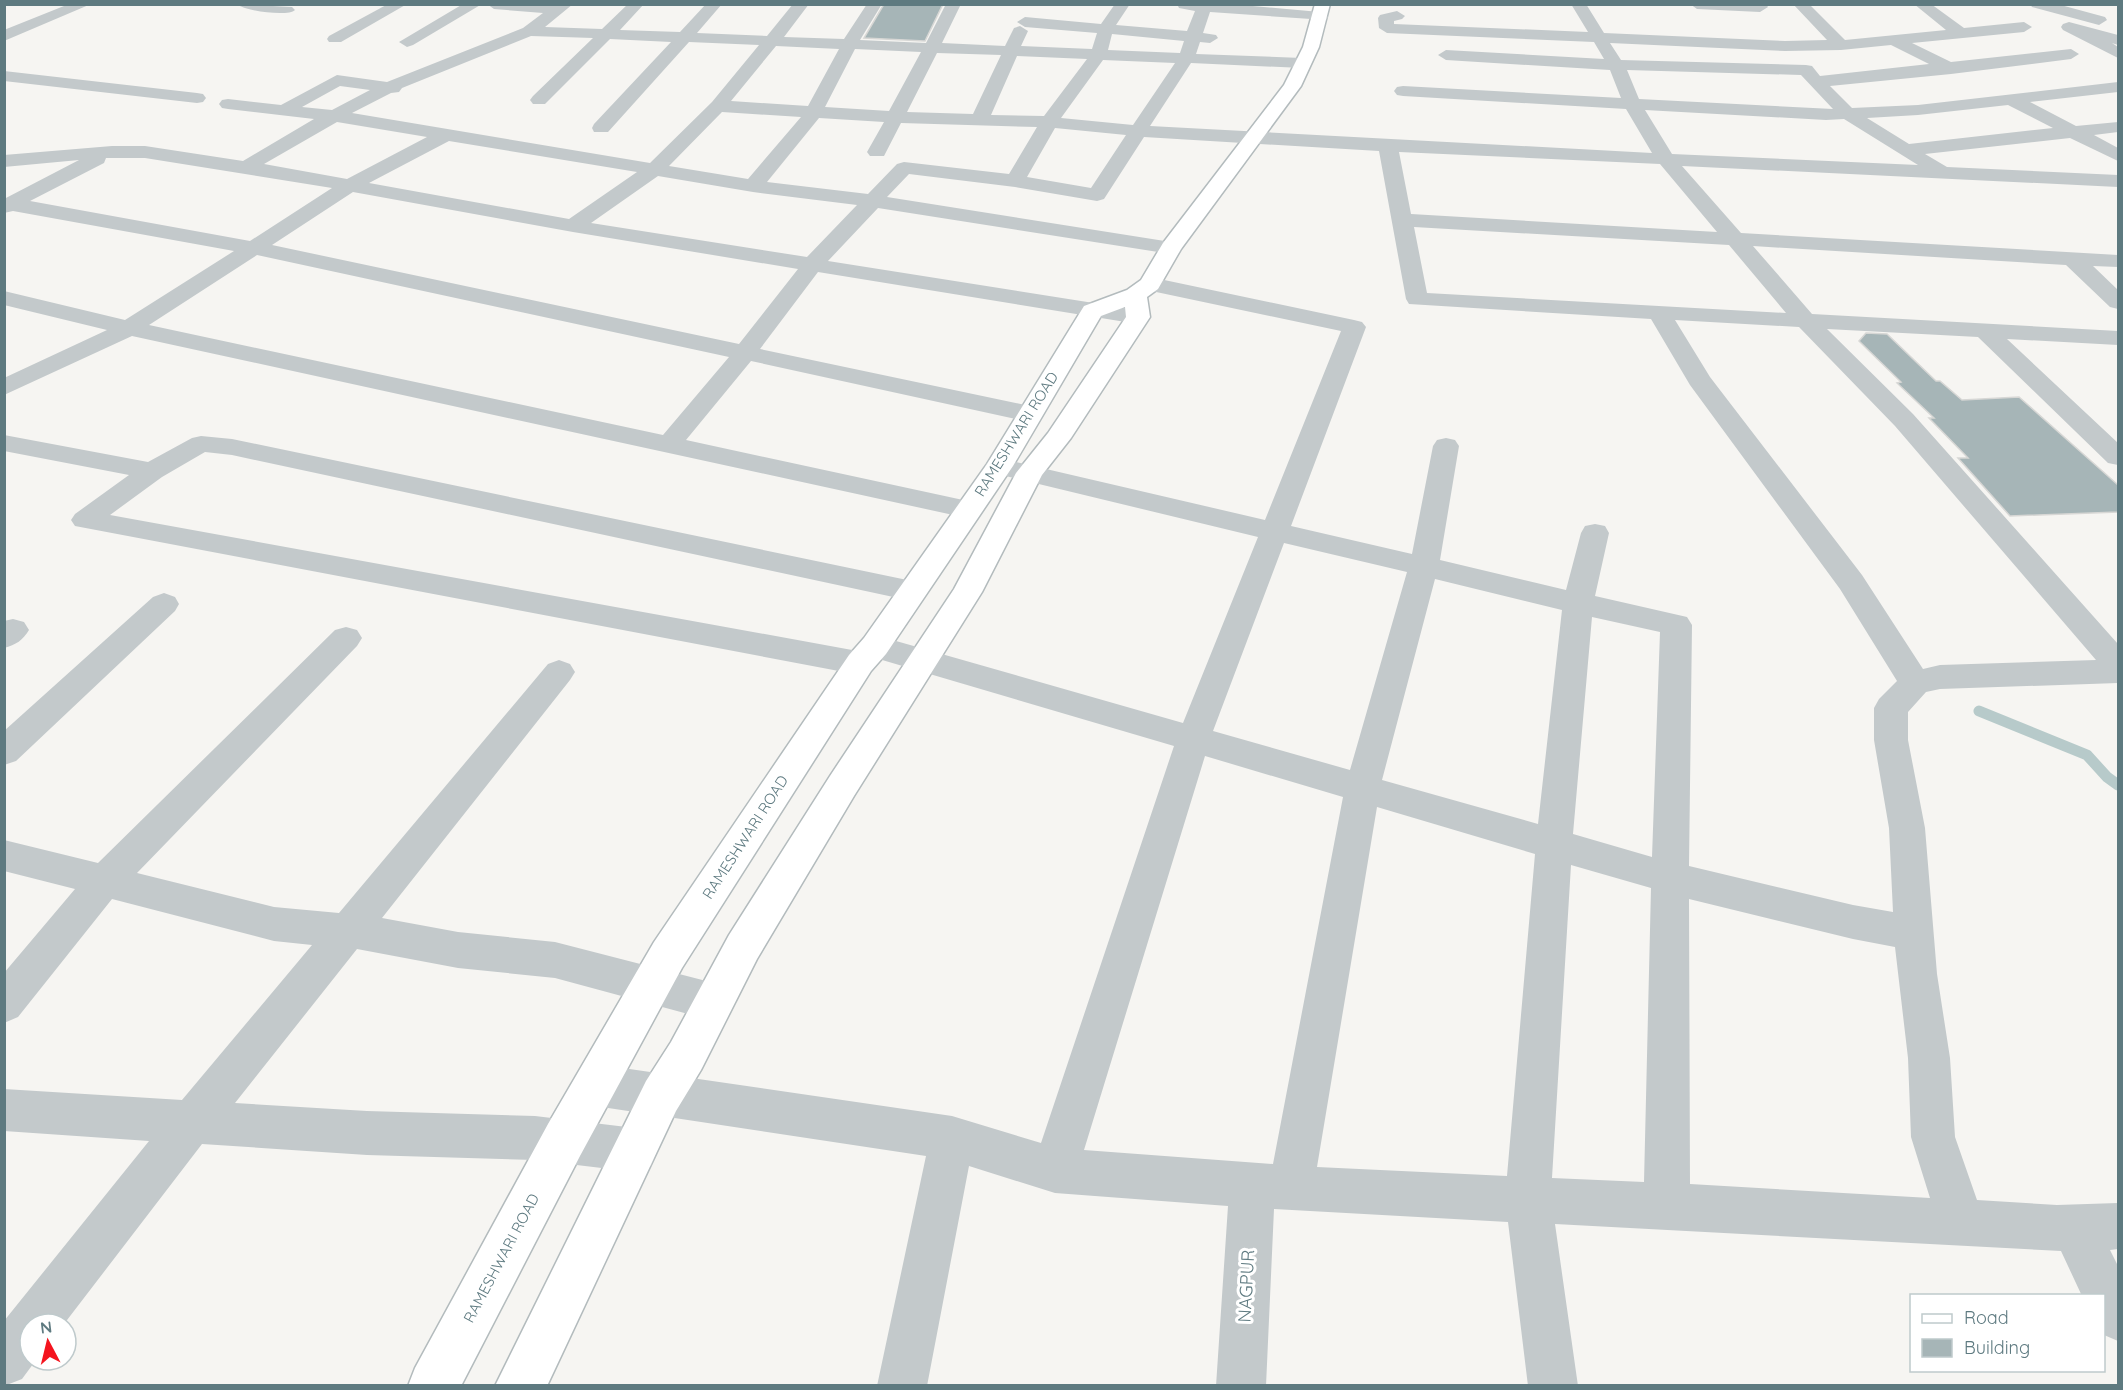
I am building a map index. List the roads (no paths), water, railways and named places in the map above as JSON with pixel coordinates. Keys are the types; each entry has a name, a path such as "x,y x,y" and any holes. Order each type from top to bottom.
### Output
{"main road":[{"path":"520,1386 661,1096 743,947 835,796 967,592 1015,470 1058,438 1171,248 1293,86 1304,52 1322,11"},
{"name":"RAMESHWARI ROAD","path":"433,1386 564,1140 674,945 867,654 968,509 1015,470 1030,414 1092,311"}],"street":[{"path":"4,36 84,4"},
{"path":"244,4 286,10"},
{"path":"334,39 400,4"},
{"path":"407,42 475,4"},
{"path":"494,4 562,7"},
{"path":"540,100 637,4"},
{"path":"601,128 715,4"},
{"path":"573,226 655,169 718,106 802,4"},
{"path":"753,186 814,112 850,43 875,4"},
{"path":"877,152 954,4"},
{"path":"980,119 1025,22 1031,4"},
{"path":"1015,181 1049,122 1099,54 1106,28 1123,4"},
{"path":"1182,4 1322,11"},
{"path":"1697,4 1760,8 1758,4"},
{"path":"1800,4 1841,45"},
{"path":"1921,4 1960,33"},
{"path":"2032,4 2118,53"},
{"path":"2037,4 2118,25"},
{"path":"669,444 813,264 904,168 1015,181 1097,195 1186,58 1205,5"},
{"path":"246,166 389,87 529,31 562,7"},
{"path":"1816,82 2075,57 1996,10"},
{"path":"1579,14 1601,39 1616,65 1633,105 1665,158 1804,320 1904,420 2118,664"},
{"path":"1397,16 1386,18 1387,28 1785,46 1841,45 1960,33 2089,37"},
{"path":"1025,22 1230,40"},
{"path":"2069,27 2118,40"},
{"path":"529,31 1186,58 1304,52"},
{"path":"1894,40 2118,154"},
{"path":"1446,55 1616,65 1806,70 1848,114 1941,172"},
{"path":"2099,71 2118,85"},
{"path":"4,76 197,98"},
{"path":"308,76 427,91"},
{"path":"284,110 337,80"},
{"path":"1403,91 1633,105 1848,114 1918,110 2118,85"},
{"path":"228,104 334,116 753,186 873,201 1171,248"},
{"path":"718,106 895,117 1049,122 1255,139 2118,182"},
{"path":"1905,150 2118,127"},
{"path":"4,388 129,328 349,186 447,134"},
{"path":"1388,146 1417,299 2118,338"},
{"path":"7,205 112,152"},
{"path":"4,160 112,152 145,152 246,166 573,226 1092,311 1141,299 1354,327 1272,531 1193,740 1055,1170"},
{"path":"7,205 255,248 1030,414"},
{"path":"1402,220 2118,261"},
{"path":"2072,258 2118,302"},
{"path":"9,303 968,509"},
{"path":"1658,312 1700,380 1851,582 1915,682"},
{"path":"1983,330 2118,457"},
{"path":"4,443 152,471"},
{"path":"912,591 232,447 201,444 152,471 85,520 867,654 923,660 1670,878 1852,922 1914,933"},
{"name":"NAGPUR","path":"1241,1386 1272,1187 1362,789 1424,566 1446,446"},
{"path":"1015,470 1676,625 1670,878 1667,1206"},
{"path":"1553,1386 1528,1199 1554,844 1578,603 1595,533"},
{"path":"4,752 164,604"},
{"path":"4,1004 105,880 346,638"},
{"path":"1961,1222 1933,1137 1929,1058 1917,974 1907,828 1891,729 1891,708 1915,682 1940,677 2118,671"},
{"path":"42,1312 346,931 559,672"},
{"path":"4,855 274,924 372,933 458,950 555,960 714,1002"},
{"path":"595,1084 661,1096 952,1138 1055,1170 1272,1187 2096,1227 2118,1317"},
{"path":"4,1110 367,1133 564,1140 635,1150"},
{"path":"902,1386 952,1138"},
{"path":"4,1360 18,1343"}],"waterway":[{"path":"1979,711 2087,755 2107,777 2118,785"}]}
